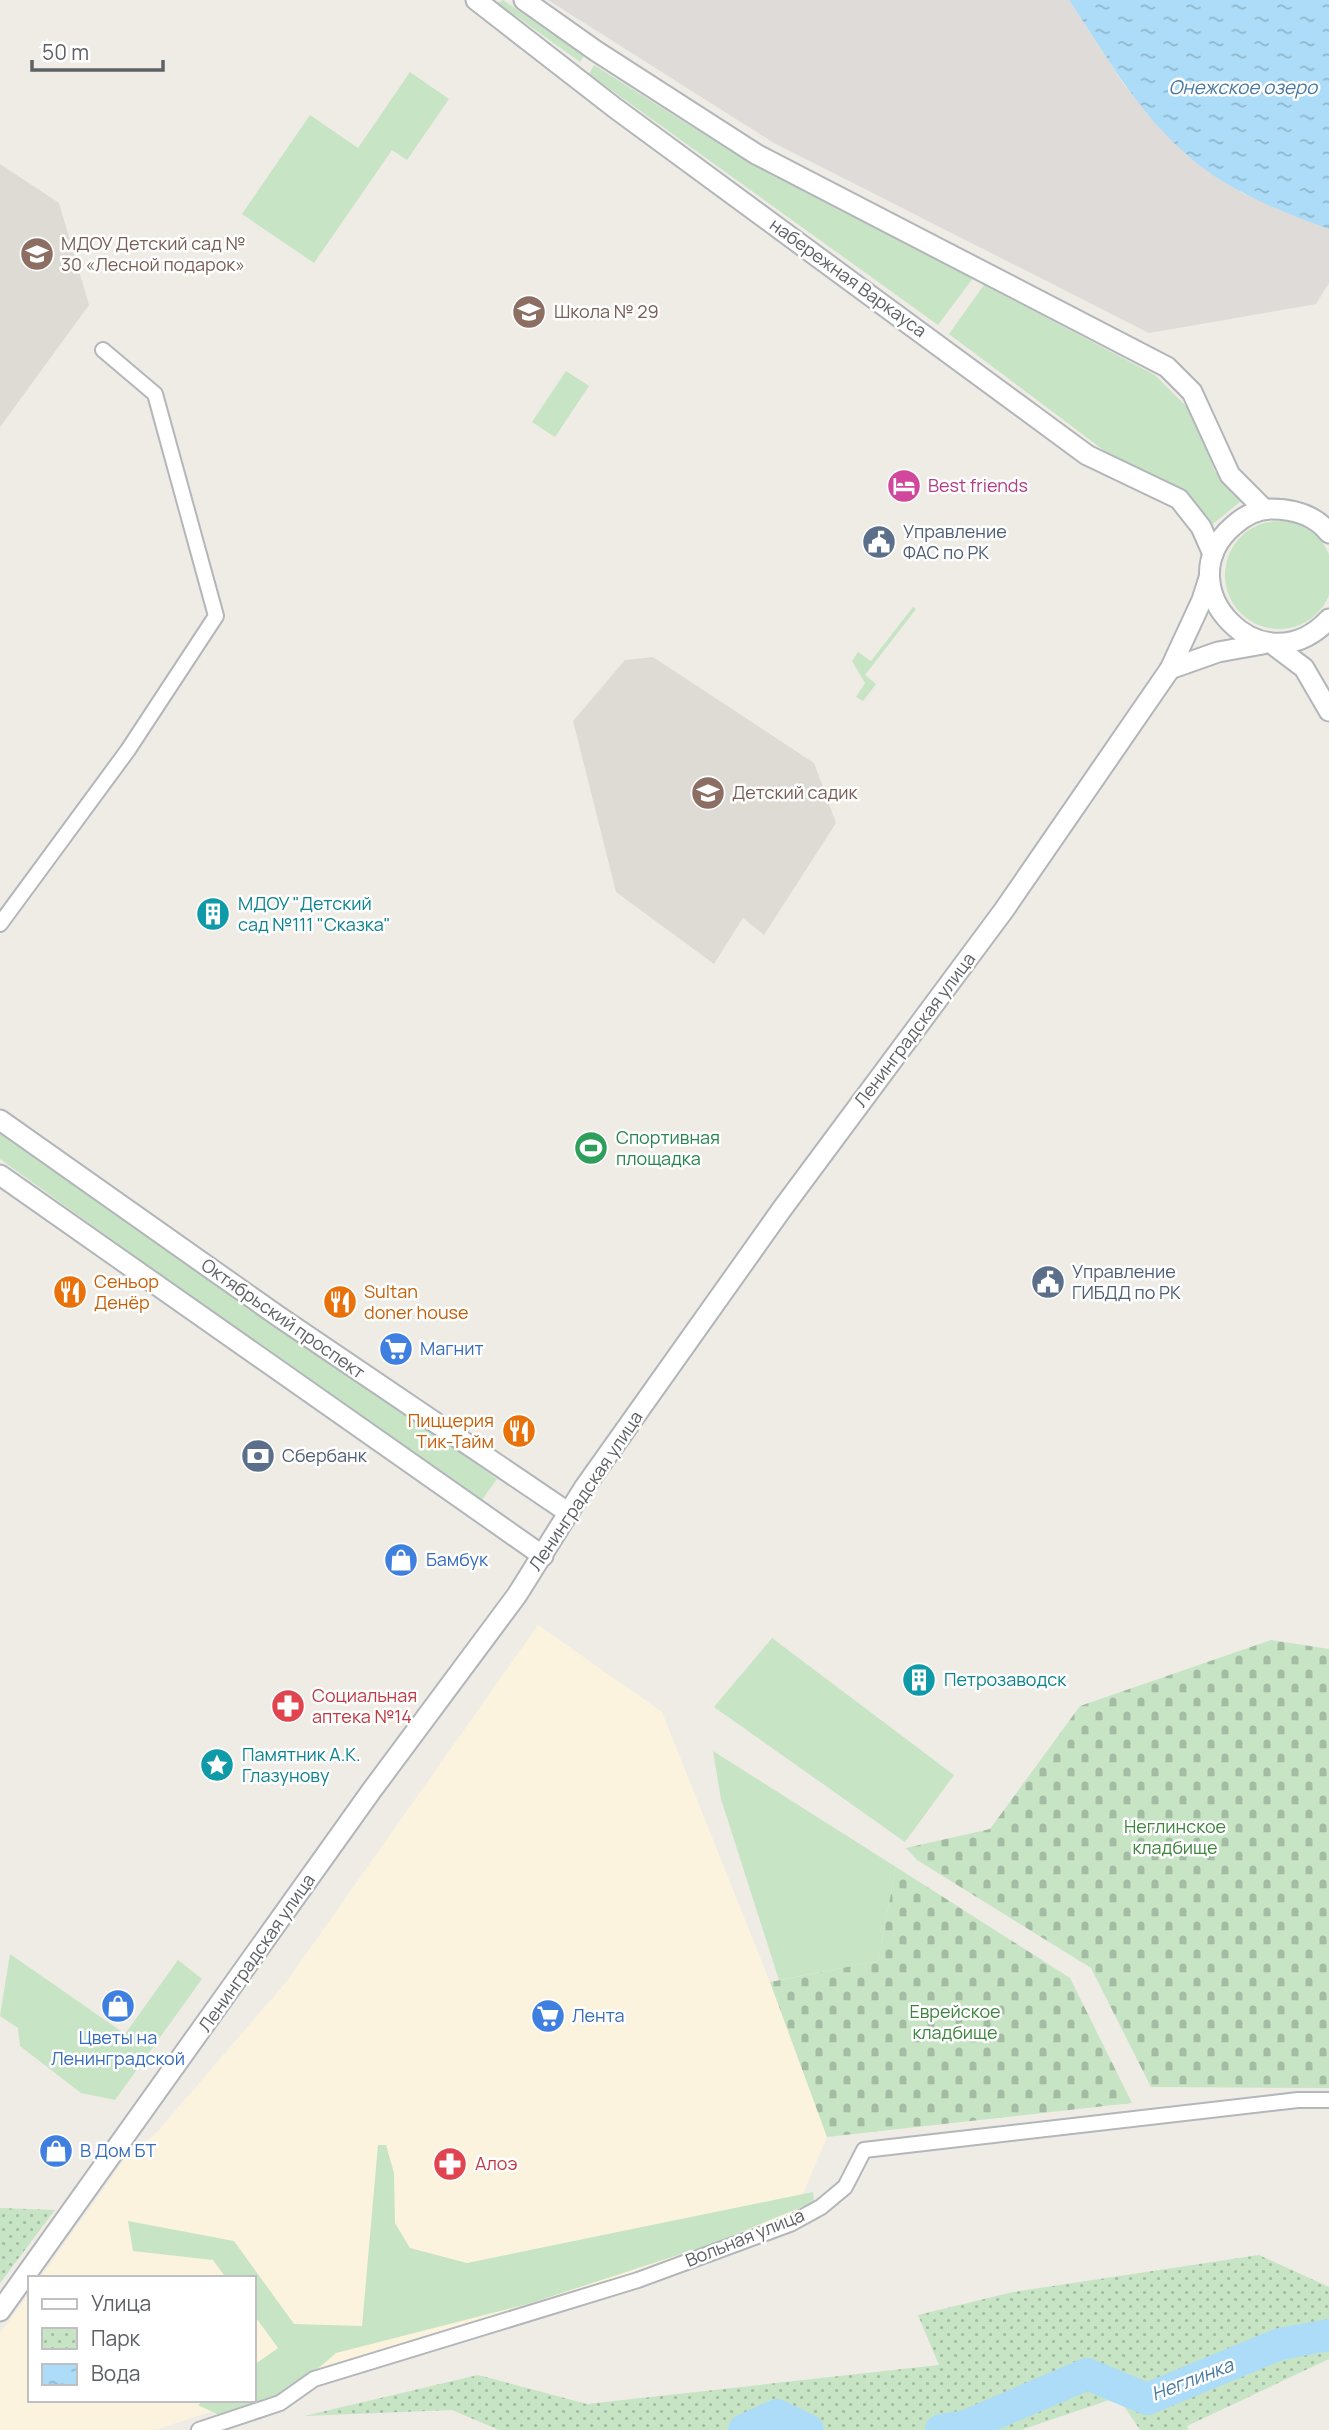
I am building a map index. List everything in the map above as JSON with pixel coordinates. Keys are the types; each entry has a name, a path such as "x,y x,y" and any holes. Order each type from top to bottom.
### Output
{"main road":[{"path":"524,0 596,51 756,154 1167,367 1192,392 1230,475 1264,509"},
{"name":"набережная Варкауса","path":"479,1 576,77 1087,455 1179,499 1201,527 1213,554"},
{"path":"576,77 596,51"},
{"path":"1213,554 1224,533 1242,518 1264,509 1290,509 1314,519 1329,533"},
{"name":"Ленинградская улица","path":"0,2311 543,1556 569,1513 782,1209 1004,910 1170,669 1202,600 1213,554"},
{"path":"1209,578 1214,602 1228,622 1247,637 1271,643 1304,668 1329,711"},
{"path":"1170,669 1217,652 1271,643 1289,643 1326,630"},
{"name":"Октябрьский проспект","path":"0,1120 278,1316 569,1513"},
{"path":"0,1175 543,1556"}],"street":[{"path":"0,924 128,750 216,616 155,394 103,350"},
{"name":"Вольная улица","path":"199,2430 280,2403 314,2379 327,2374 638,2280 790,2224 821,2207 845,2187 864,2150 1298,2100 1329,2100"}],"shaded area":[{"path":"548,0 1069,0 1125,86 1187,155 1242,193 1329,229 1329,283 1316,304 1149,333 774,143"},
{"name":"МДОУ Детский сад № 30 «Лесной подарок»","path":"0,164 59,203 89,305 0,427"},
{"name":"Детский садик","path":"653,657 814,763 836,823 764,935 743,918 714,964 616,892 573,721 625,660"},
{"path":"538,1625 662,1712 770,1982 827,2137 790,2224 256,2397 256,2276 41,2276 125,2159 157,2132 287,1981"},
{"path":"28,2295 28,2402 240,2402 155,2430 0,2430 0,2333"}],"green space":[{"path":"503,0 584,56 580,62 498,3"},
{"path":"594,65 743,159 973,278 938,325 589,74"},
{"path":"410,72 449,99 407,160 392,150 314,263 242,214 310,115 358,148"},
{"path":"984,285 1155,375 1188,408 1199,427 1214,470 1241,501 1213,524 1180,488 1106,452 949,334"},
{"path":"566,371 589,386 555,437 532,422"},
{"path":"1279,521 1300,525 1317,537 1329,554 1329,596 1317,613 1300,625 1279,629 1258,625 1241,613 1229,596 1225,575 1229,554 1241,537 1258,525"},
{"path":"913,607 916,609 865,675 876,684 863,701 856,697 865,683 852,661 858,652 871,661"},
{"path":"0,1122 497,1479 479,1504 0,1159"},
{"path":"772,1638 954,1775 905,1842 714,1707"},
{"name":"Неглинское кладбище","path":"1271,1640 1329,1649 1329,2088 1151,2087 1091,1968 917,1860 906,1848 990,1829 1080,1706"},
{"path":"713,1751 896,1867 878,1961 779,1980 721,1799"},
{"name":"Еврейское кладбище","path":"896,1867 1070,1978 1132,2103 827,2137 770,1982 878,1961"},
{"path":"10,1954 125,2034 178,1960 202,1979 115,2100 81,2093 20,2046 18,2028 0,2016"},
{"path":"378,2145 386,2145 394,2173 395,2223 410,2248 467,2263 813,2192 814,2202 709,2245 531,2303 336,2353 281,2401 223,2417 198,2405 202,2402 256,2402 256,2364 278,2348 256,2318 256,2276 225,2276 213,2260 133,2251 128,2221 234,2241 294,2324 362,2326"},
{"path":"0,2208 55,2210 0,2283"},
{"path":"1259,2255 1329,2287 1329,2359 1187,2426 1188,2430 1140,2430 1118,2397 1021,2430 499,2430 452,2410 304,2416 478,2375 587,2404 939,2365 918,2315 1013,2292"}],"water":[{"name":"Онежское озеро","path":"1069,0 1329,0 1329,229 1272,207 1236,189 1186,154 1137,101"}],"waterway":[{"name":"Неглинка","path":"941,2430 966,2426 1087,2374 1147,2399 1280,2344 1329,2335"},
{"name":"Неглинка","path":"744,2430 777,2415 808,2430"}],"place":[{"name":"МДОУ Детский сад № 30 «Лесной подарок»","path":"37,254"},
{"name":"Школа № 29","path":"529,312"},
{"name":"Best friends","path":"904,486"},
{"name":"Управление ФАС по РК","path":"879,542"},
{"name":"Детский садик","path":"708,793"},
{"name":"МДОУ \"Детский сад №111 \"Сказка\"","path":"213,914"},
{"name":"Спортивная площадка","path":"591,1148"},
{"name":"Управление ГИБДД по РК","path":"1048,1282"},
{"name":"Сеньор Денёр","path":"70,1292"},
{"name":"Sultan doner house","path":"340,1302"},
{"name":"Магнит","path":"396,1349"},
{"name":"Пиццерия Тик-Тайм","path":"519,1431"},
{"name":"Сбербанк","path":"258,1456"},
{"name":"Бамбук","path":"401,1560"},
{"name":"Петрозаводск","path":"919,1680"},
{"name":"Социальная аптека №14","path":"288,1706"},
{"name":"Памятник А.К. Глазунову","path":"217,1765"},
{"name":"Цветы на Ленинградской","path":"118,2006"},
{"name":"Лента","path":"548,2016"},
{"name":"В Дом БТ","path":"56,2151"},
{"name":"Алоэ","path":"450,2164"}]}
